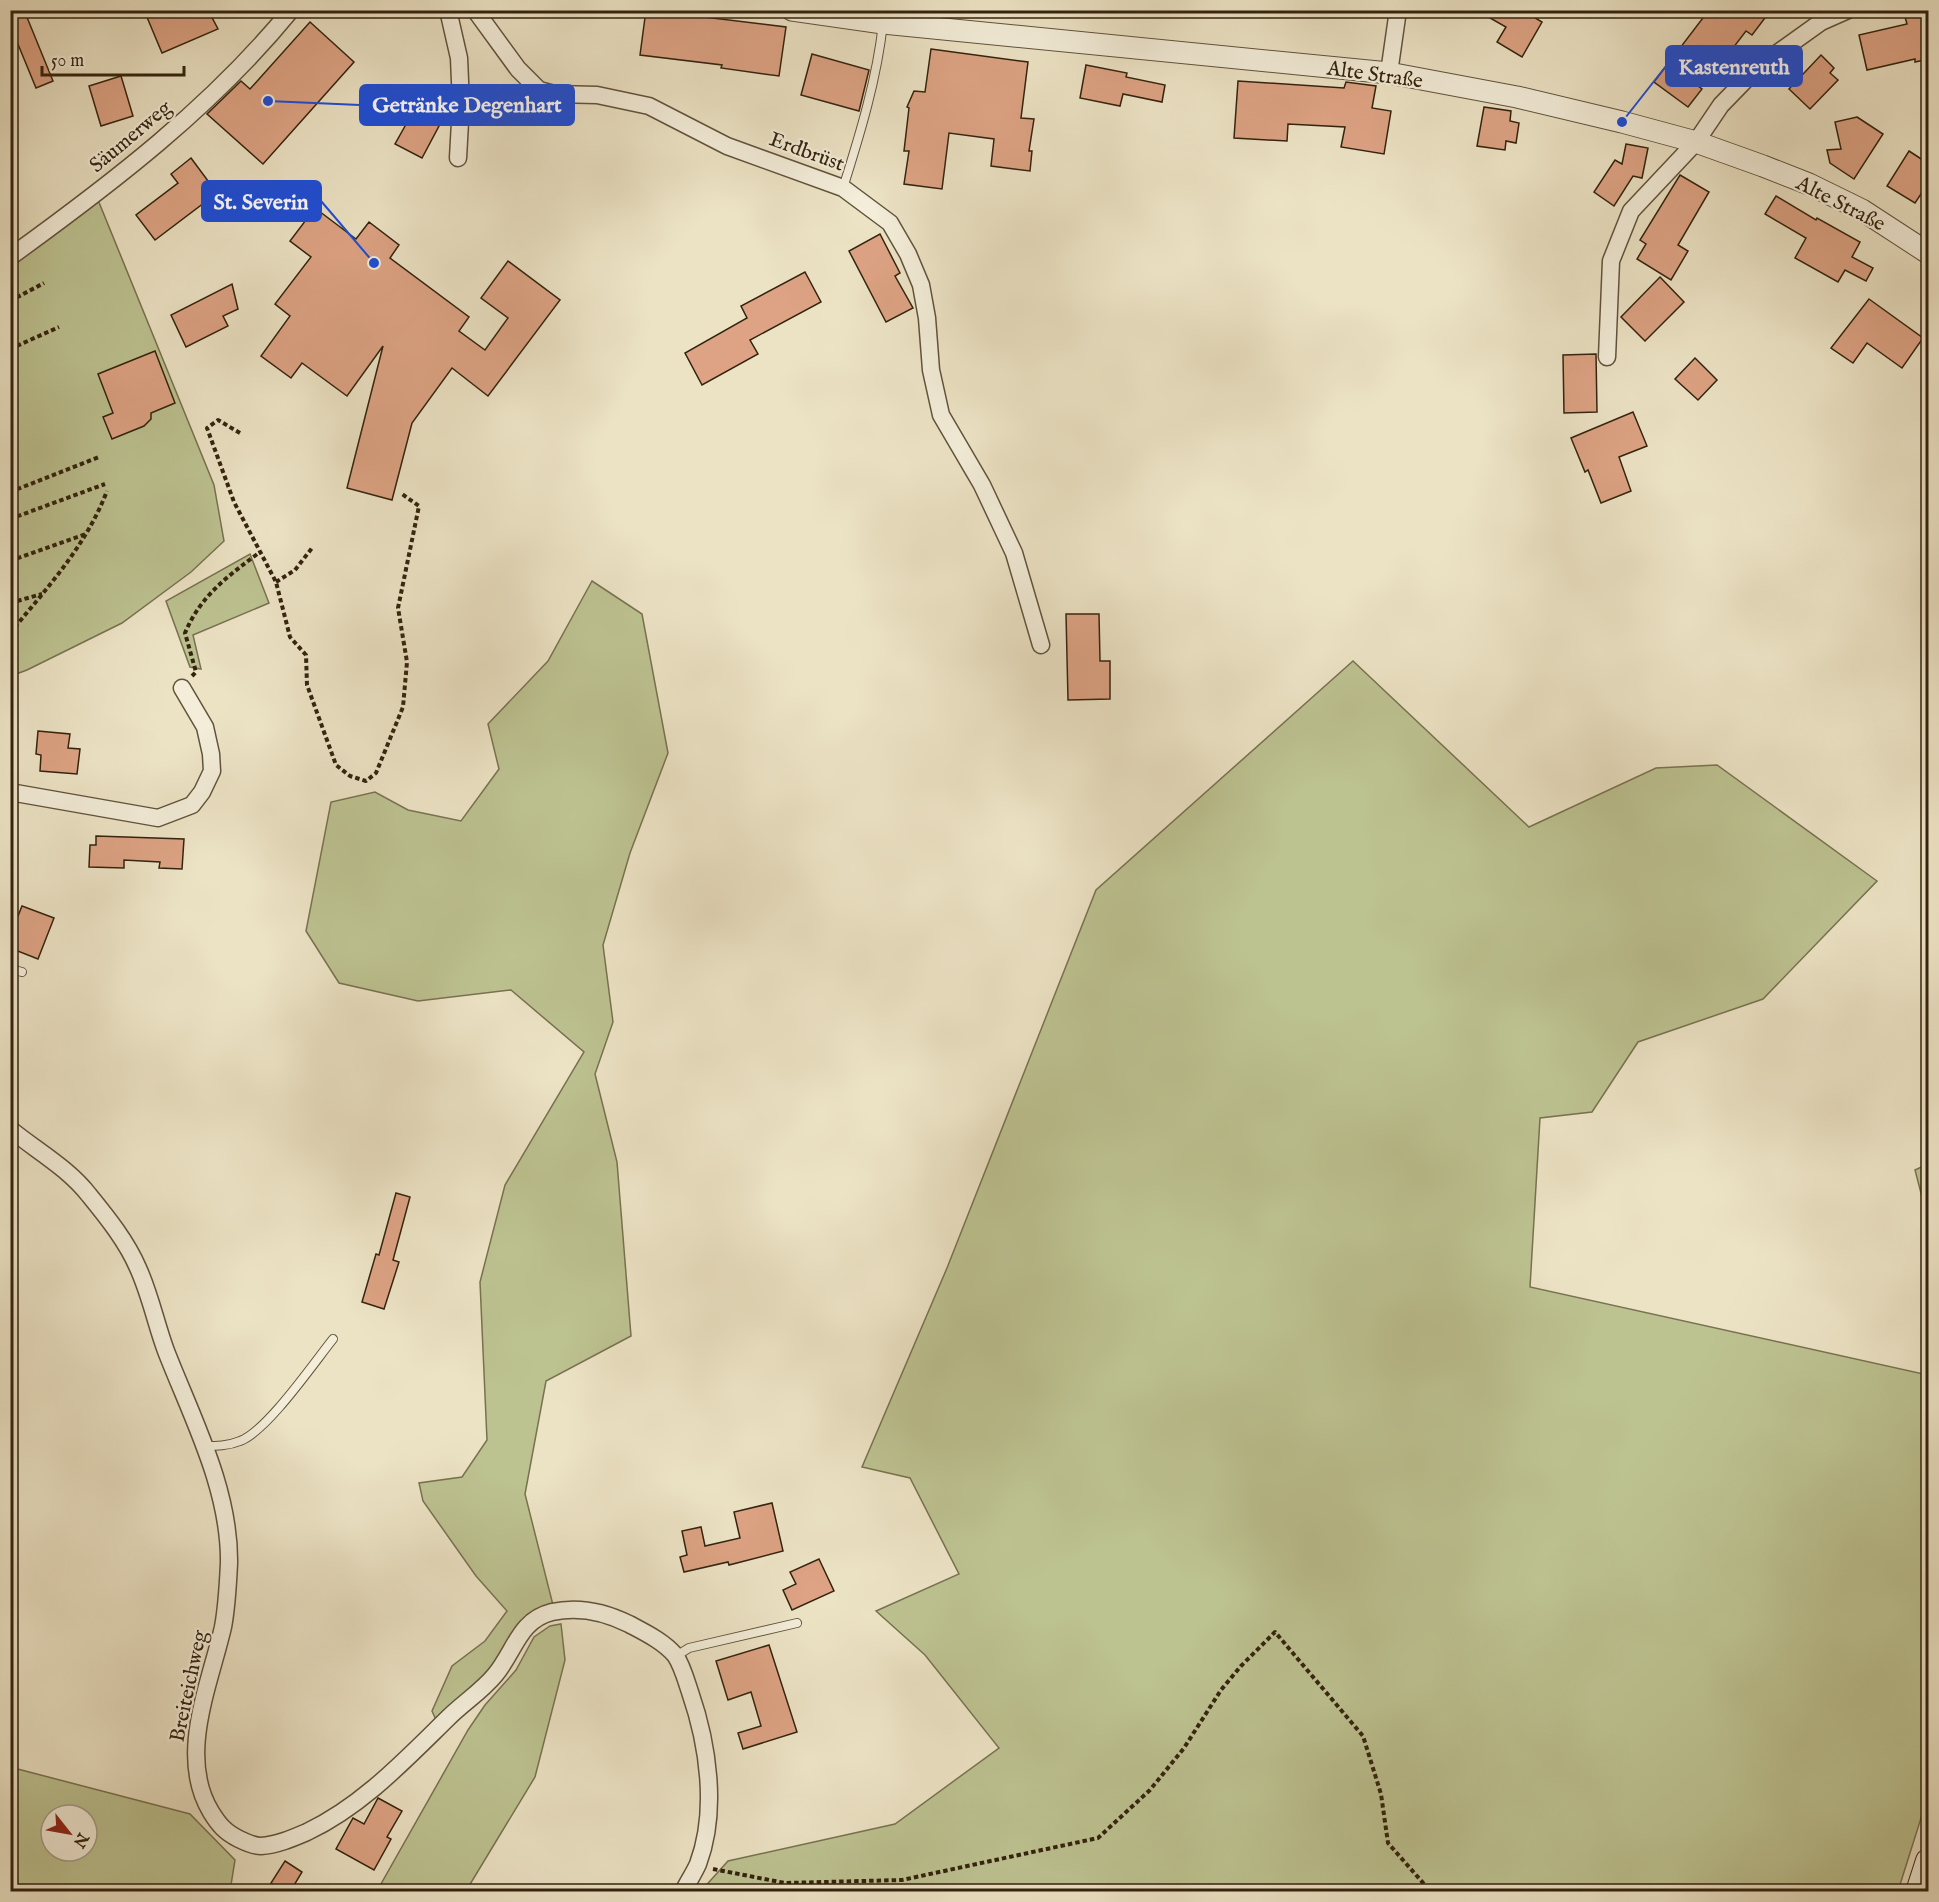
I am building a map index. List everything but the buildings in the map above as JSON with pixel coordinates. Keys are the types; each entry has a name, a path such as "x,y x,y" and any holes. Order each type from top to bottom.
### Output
{"main road":[{"path":"1918,1892 1929,1861"}],"street":[{"name":"Säumerweg","path":"10,257 114,180 175,128 216,90 291,10"},
{"path":"448,10 459,58 461,104 458,158"},
{"name":"Erdbrüst","path":"475,10 518,69 538,90 554,94 597,95 649,106 727,146 843,188 890,223 908,254 921,285 927,318 931,370 941,415 982,484 1014,553 1041,645"},
{"name":"Alte Straße","path":"792,10 883,23 1389,73 1517,97 1696,142 1809,184 1862,210 1929,253"},
{"path":"1389,73 1398,10"},
{"path":"1607,357 1611,261 1631,211 1696,142 1721,105 1758,67 1820,16 1848,10"},
{"path":"10,792 158,818 192,805 202,792 212,771 211,754 205,727 182,688"},
{"name":"Breiteichweg","path":"10,1129 71,1174 90,1196 133,1258 215,1478 224,1513 229,1557 224,1623 198,1728 196,1764 206,1802 223,1830 241,1840 259,1846 287,1841 322,1825 353,1805 494,1676 523,1629 535,1618 552,1612 572,1609 598,1611 642,1631 676,1656"},
{"path":"676,1656 694,1704 709,1778 705,1839 697,1866 683,1892"}],"lane":[{"path":"843,188 865,118 881,47 883,23"},
{"path":"10,969 22,972"},
{"path":"203,1446 224,1446 242,1441 262,1427 333,1339"},
{"path":"676,1656 689,1648 798,1623"}],"path":[{"path":"10,301 44,283"},
{"path":"10,349 59,327"},
{"path":"240,433 218,420 207,428 234,502 276,582 290,637 306,655 307,685 336,765 350,776 366,781 376,773 402,707 407,662 398,608 419,506 402,494"},
{"path":"10,492 99,457"},
{"path":"10,519 105,484"},
{"path":"10,633 64,569 87,534 107,491"},
{"path":"10,561 87,534"},
{"path":"276,582 295,570 312,548"},
{"path":"182,688 196,672 185,633 193,615 219,583 260,552"},
{"path":"10,603 43,593"},
{"path":"697,1866 785,1883 902,1880 1098,1838 1150,1790 1184,1748 1221,1690 1275,1632 1363,1736 1381,1794 1388,1843 1431,1892"}],"green space":[{"path":"96,195 214,485 224,541 191,572 122,623 11,676 10,265"},
{"path":"250,554 269,603 193,635 201,669 190,667 166,601"},
{"path":"592,581 642,614 668,753 630,853 603,945 613,1022 595,1074 617,1162 631,1336 546,1381 525,1494 553,1605 494,1669 437,1722 432,1711 452,1666 485,1641 507,1611 476,1576 423,1501 419,1483 462,1477 487,1440 480,1282 505,1185 584,1052 511,990 418,1001 339,983 306,931 331,802 375,792 408,810 461,821 499,769 488,724 548,661"},
{"path":"1353,661 1529,827 1656,768 1717,765 1877,881 1763,999 1638,1042 1592,1112 1540,1118 1530,1287 1928,1375 1928,1796 1898,1891 701,1891 728,1861 895,1824 999,1748 925,1655 876,1611 959,1574 910,1478 862,1467 947,1268 1096,890"},
{"path":"1928,1164 1928,1220 1915,1170"},
{"path":"561,1624 565,1660 535,1777 466,1891 377,1891 468,1730 485,1705 516,1670 534,1637 550,1626"},
{"path":"10,1767 190,1814 235,1860 230,1891 11,1891"}],"place":[{"name":"Getränke Degenhart","path":"268,101"},
{"name":"Kastenreuth","path":"1622,122"},
{"name":"St. Severin","path":"374,263"}]}
